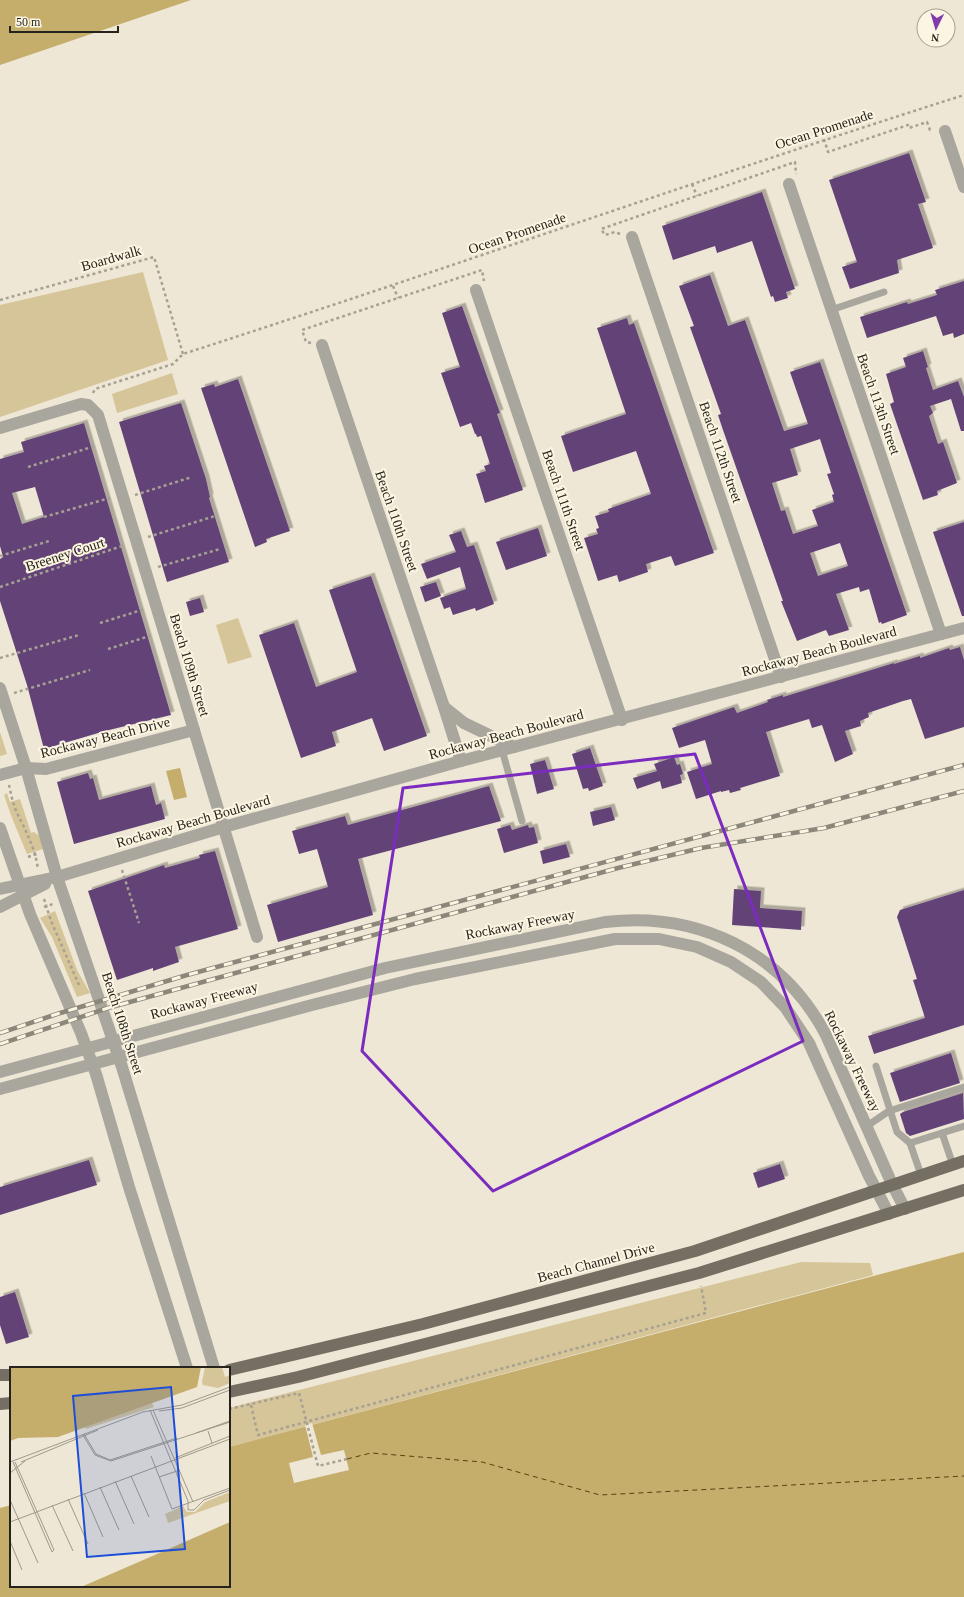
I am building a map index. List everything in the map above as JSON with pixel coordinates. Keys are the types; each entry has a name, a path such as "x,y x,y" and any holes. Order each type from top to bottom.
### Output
{"main road":[{"name":"Beach Channel Drive","path":"230,1370 423,1324 695,1251 958,1163"},
{"path":"230,1392 298,1377 699,1273 964,1190"},
{"path":"0,1404 10,1403"}],"street":[{"path":"945,131 964,187"},
{"name":"Beach 113th Street","path":"789,184 941,634"},
{"name":"Beach 112th Street","path":"632,237 781,676"},
{"name":"Beach 111th Street","path":"476,290 622,720"},
{"name":"Beach 110th Street","path":"322,345 461,761"},
{"path":"0,428 73,405 88,405"},
{"name":"Beach 109th Street","path":"88,405 98,415 124,496 257,936"},
{"name":"Rockaway Beach Boulevard","path":"0,907 22,890 57,877 224,827 461,761 622,720 964,628"},
{"name":"Beach 108th Street","path":"1,692 26,768 57,877 113,1040 214,1367"},
{"path":"444,707 464,723 514,747"},
{"name":"Rockaway Beach Drive","path":"3,775 26,768 46,770 194,730"},
{"path":"0,828 30,914 93,1064 132,1194 188,1367"},
{"name":"Rockaway Beach Boulevard","path":"0,889 22,890"},
{"name":"Rockaway Freeway","path":"0,1072 333,980 436,956 604,922 659,920 700,929 728,940 765,962 787,981 808,1006 821,1025 892,1184 905,1209"},
{"path":"0,1089 312,1005 429,976 615,939 642,938 672,941 697,947 731,962 761,982 785,1007 809,1043 875,1190 889,1214"}],"lane":[{"path":"832,310 884,292"},
{"path":"502,750 522,821"},
{"path":"876,1066 889,1111 897,1132 910,1143 921,1175"},
{"path":"867,1126 889,1111 964,1087"},
{"path":"910,1143 964,1126"},
{"path":"942,1133 958,1163"}],"path":[{"name":"Ocean Promenade","path":"88,405 95,389 173,364 183,354 393,286 824,139 964,95"},
{"path":"824,139 828,152 908,125 909,128 927,122 930,130 945,131"},
{"path":"632,237 615,232 605,235 601,229 796,162 797,172 789,184"},
{"path":"692,184 696,196"},
{"name":"Boardwalk","path":"0,300 154,257 183,354"},
{"path":"322,345 306,342 302,330 482,270 485,280 476,290"},
{"path":"393,286 398,298"},
{"path":"28,467 107,443"},
{"path":"44,517 192,477"},
{"name":"Breeney Court","path":"0,587 215,516"},
{"path":"0,556 49,541"},
{"path":"146,571 220,549"},
{"path":"100,623 157,605"},
{"path":"108,649 165,632"},
{"path":"0,658 79,635"},
{"path":"1,692 90,670"},
{"name":"Beach 108th Street","path":"3,775 36,855 45,907 82,992"},
{"path":"119,858 139,923"},
{"path":"41,909 53,904"},
{"path":"251,1404 258,1435 706,1313 699,1273"},
{"path":"230,1410 240,1405 251,1404 299,1393 318,1466 347,1459"}],"highlighted area":[{"path":"695,754 803,1041 493,1191 362,1051 403,788"}],"shaded area":[{"path":"0,0 191,0 0,65"},
{"path":"143,272 168,360 0,417 0,305"},
{"path":"172,373 178,394 117,413 112,394"},
{"path":"238,618 252,657 228,664 216,625"},
{"path":"0,732 7,754 0,756"},
{"path":"180,768 187,797 174,800 166,771"},
{"path":"7,793 10,802 20,799 31,833 34,832 40,836 43,849 27,854 4,795"},
{"path":"55,911 77,970 90,993 77,997 52,937 40,918"},
{"path":"964,1252 964,1597 0,1597 0,1508 10,1505 10,1587 230,1587 230,1447"},
{"path":"801,1262 870,1263 873,1275 230,1447 230,1408"}],"pier":[{"path":"312,1423 321,1455 344,1450 349,1470 294,1483 289,1463 313,1457 305,1425"}],"building":[{"path":"909,153 926,202 918,204 933,248 897,260 899,273 850,289 842,267 857,262 829,180"},
{"path":"762,192 795,289 786,292 788,298 775,302 773,296 771,297 752,241 717,253 715,246 673,260 662,226"},
{"path":"710,275 728,326 745,320 784,431 808,424 790,372 820,362 907,615 882,624 881,622 879,623 869,589 860,592 859,587 836,594 849,630 829,636 826,630 797,641 781,601 783,601 718,415 721,414 690,327 694,326 679,286","holes":["820,439 831,473 827,474 834,494 832,495 834,502 812,510 818,526 793,534 785,510 781,511 772,483 798,475 790,449","840,543 848,566 818,576 810,553"]},
{"path":"964,281 964,334 954,338 953,333 943,336 936,316 867,338 860,317 907,302 908,304 937,295 935,290"},
{"path":"462,306 500,413 497,414 523,490 485,503 476,474 486,471 484,466 490,464 481,436 477,437 471,423 460,427 441,373 460,367 442,313"},
{"path":"627,318 629,325 634,323 714,553 675,566 671,556 646,564 648,572 619,582 617,575 598,581 584,538 598,534 596,529 599,528 595,516 609,512 608,509 651,494 636,451 573,472 561,436 626,414 597,328"},
{"path":"923,351 928,367 926,368 933,390 958,381 964,397 964,431 961,431 951,399 930,406 933,413 929,416 938,444 943,442 957,483 937,491 938,495 923,500 890,404 894,402 886,374 906,367 903,358"},
{"path":"238,379 290,531 266,539 267,542 255,547 201,388 214,384 215,387"},
{"path":"181,403 206,479 209,498 229,562 167,582 119,422"},
{"path":"84,423 171,715 105,731 44,749 27,685 0,601 0,559 3,557 0,546 0,459 24,452 21,442","holes":["35,487 44,517 22,524 12,493"]},
{"path":"964,522 964,616 962,616 933,532"},
{"path":"538,528 547,556 506,570 496,542"},
{"path":"461,531 467,547 474,545 494,604 476,611 475,608 453,615 450,607 444,609 440,598 466,589 460,567 427,579 421,564 456,552 449,535"},
{"path":"371,576 427,736 384,751 372,718 332,732 336,746 301,758 259,635 294,623 316,687 357,672 329,590"},
{"path":"436,582 441,596 425,602 420,587"},
{"path":"200,598 204,612 190,616 186,602"},
{"path":"960,647 964,660 964,727 925,739 911,699 903,701 868,713 869,717 860,721 861,726 845,731 853,754 835,762 822,725 812,728 809,719 766,732 780,776 740,788 741,790 730,793 729,790 721,791 696,799 687,772 712,764 705,740 679,748 672,728 734,707 737,713 783,695 783,697 894,663 920,656 920,658 949,648 950,650"},
{"path":"590,748 603,786 589,791 588,788 583,789 572,754"},
{"path":"674,757 677,765 680,764 683,774 680,775 682,783 662,789 660,781 637,789 633,778 657,771 654,764"},
{"path":"545,760 554,789 537,794 530,764"},
{"path":"88,773 90,779 93,778 99,800 151,786 156,805 161,803 165,819 74,844 57,782"},
{"path":"489,786 501,821 358,859 373,915 278,942 267,905 328,887 317,849 299,854 292,831 345,816 348,825"},
{"path":"611,807 615,820 593,826 590,812"},
{"path":"510,825 512,830 528,825 529,828 534,827 538,843 504,853 497,829"},
{"path":"566,844 570,857 543,864 540,851"},
{"path":"215,851 238,929 175,947 179,962 153,971 153,968 117,980 88,891 164,865 165,868 200,858 199,855"},
{"path":"734,889 761,891 760,908 802,911 801,930 732,925"},
{"path":"964,890 964,1025 874,1054 868,1036 925,1018 913,980 917,979 897,917 900,910"},
{"path":"951,1053 960,1083 900,1102 890,1073"},
{"path":"963,1093 964,1119 910,1136 906,1133 900,1114"},
{"path":"89,1160 97,1185 0,1215 0,1187"},
{"path":"780,1164 785,1179 758,1188 753,1173"},
{"path":"15,1292 29,1337 6,1344 0,1325 0,1297"}],"ferry route":[{"path":"347,1459 371,1453 482,1462 600,1495 964,1476"}],"railway":[{"path":"0,1033 57,1014 187,975 964,765"},
{"path":"0,1044 108,1008 618,868 701,848 824,828 964,791"}]}
